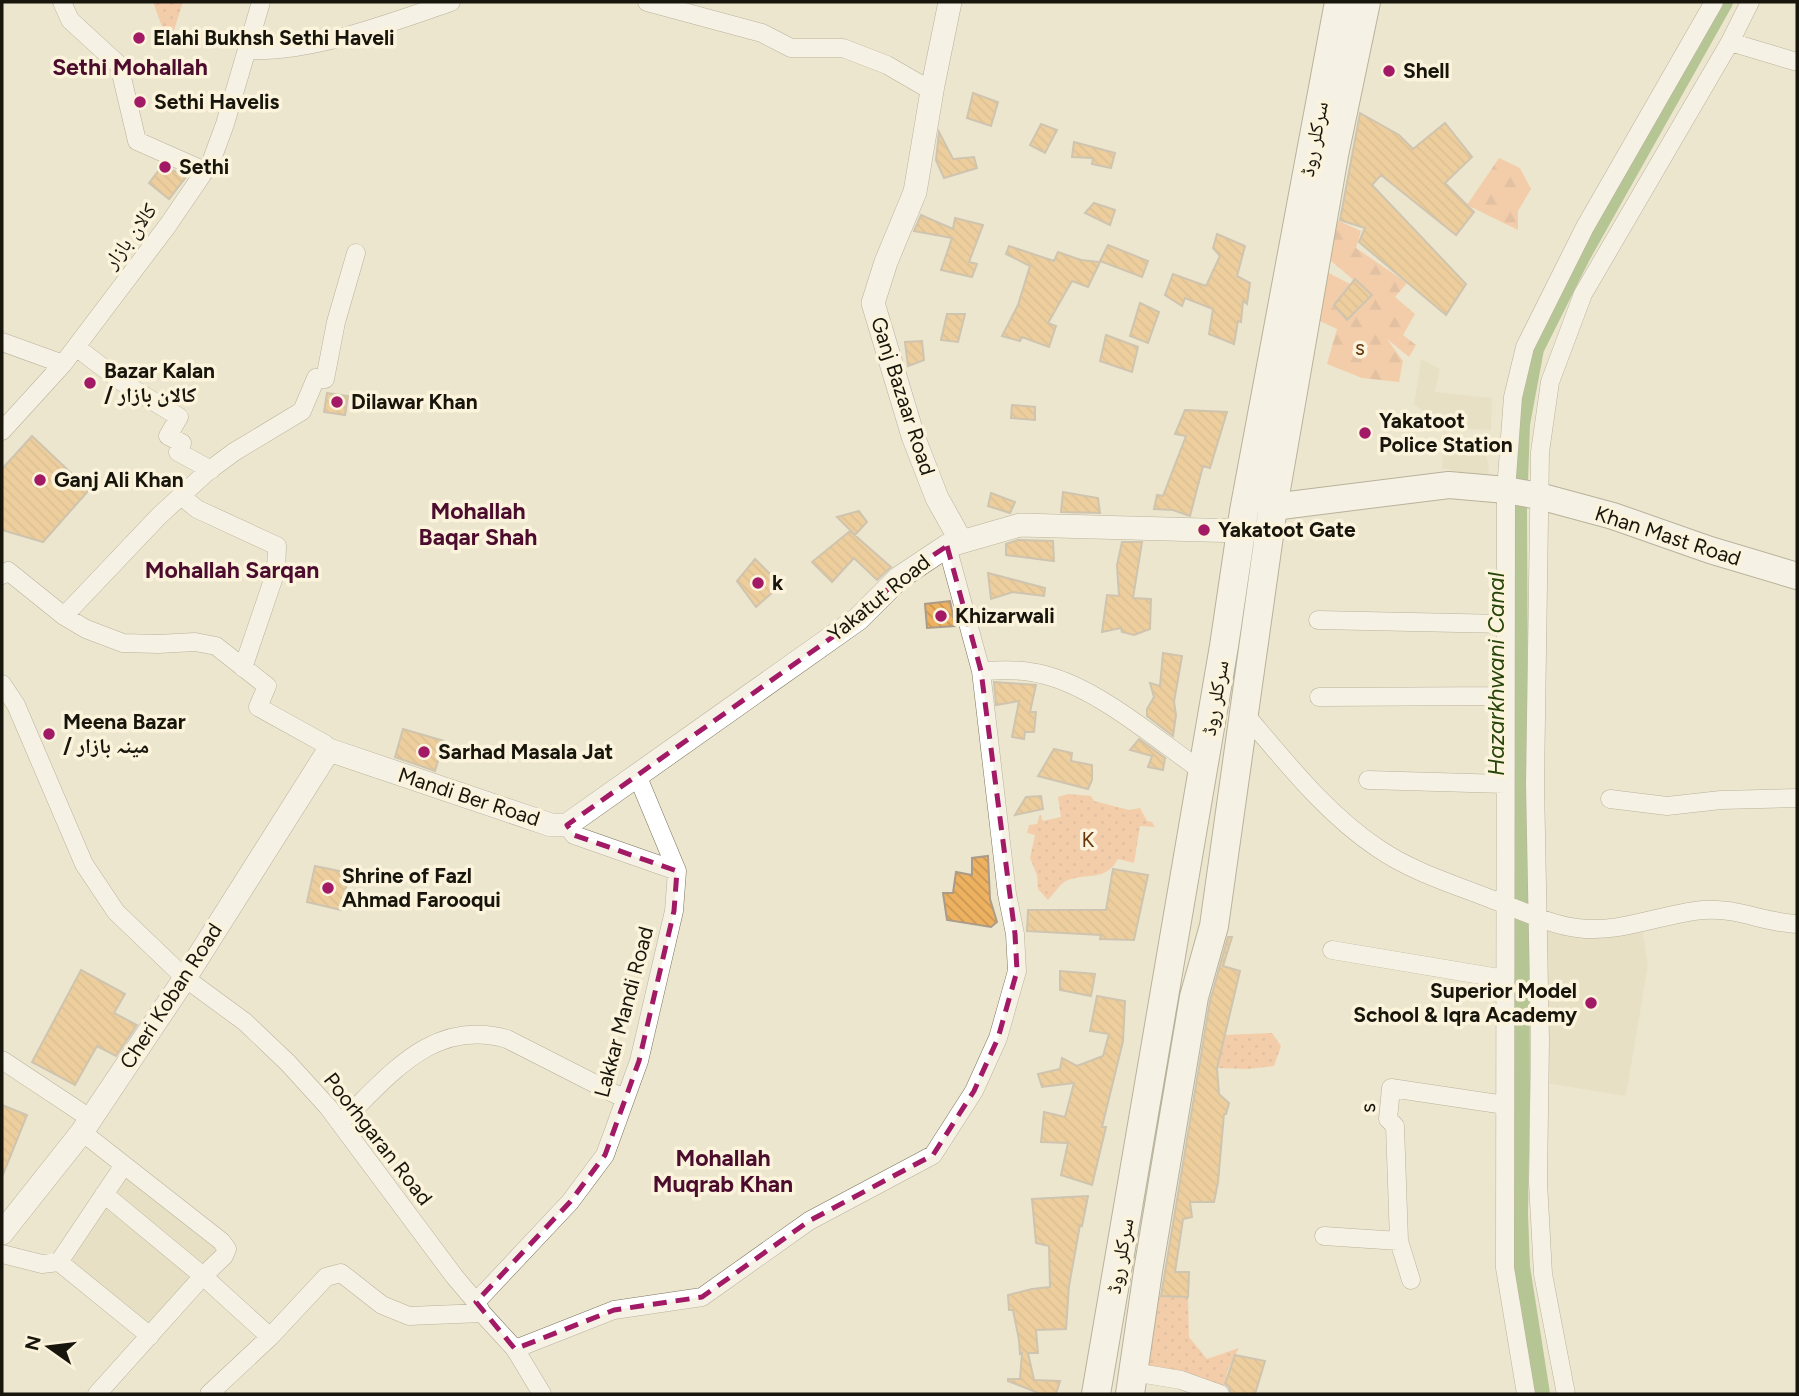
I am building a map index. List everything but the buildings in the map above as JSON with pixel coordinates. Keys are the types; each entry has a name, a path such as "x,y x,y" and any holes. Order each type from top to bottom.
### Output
{"main road":[{"name":"سرکلر روڈ","path":"1098,1381 1243,521 1339,2"},
{"path":"1098,1381 1131,1383 1147,1271 1194,997 1214,926 1273,507 1346,96 1366,2"},
{"path":"1325,76 1346,96"},
{"path":"1243,521 1273,507 1450,485 1506,490"},
{"name":"Khan Mast Road","path":"1506,490 1614,516 1710,551 1797,576"},
{"path":"1217,683 1244,713"}],"street":[{"path":"62,2 71,20 119,65 137,141 205,171"},
{"name":"کالان بازار","path":"2,431 63,364 205,171 222,133 261,2"},
{"path":"247,50 273,51 311,45 451,2"},
{"path":"647,2 762,33 791,48 843,48 887,65 932,91"},
{"name":"Ganj Bazaar Road","path":"950,2 915,192 886,262 873,303 913,436 954,543"},
{"path":"1526,1394 1506,1268 1506,490 1513,397 1525,347 1585,227 1714,2"},
{"path":"1566,1394 1542,1265 1538,1182 1540,1040 1535,772 1540,452 1550,382 1583,294 1730,42 1750,2"},
{"path":"1730,42 1797,62"},
{"path":"64,616 181,496 234,452 296,416 305,405 316,378 325,379 336,322 356,253"},
{"path":"2,342 63,364"},
{"path":"76,346 122,382 179,417 168,436 183,443 178,452 211,470"},
{"path":"181,496 197,509 277,546 276,571 243,668"},
{"name":"Yakatut Road","path":"637,775 858,619 899,578 954,543 1020,524 1243,521"},
{"path":"514,1349 614,1310 702,1297 809,1221 933,1155 974,1091 998,1038 1017,971 1015,934 1007,894 981,671 954,543"},
{"path":"2,575 8,571 64,616 86,629 122,643 195,642 216,646 267,686 258,707 325,744 329,750"},
{"path":"1318,620 1505,624"},
{"path":"981,671 1014,669 1069,682 1105,703 1202,771"},
{"name":"Poorhgaran Road","path":"2,684 16,705 84,864 116,912 185,978 245,1022 288,1063 340,1123 454,1276 514,1349 542,1394"},
{"path":"1319,697 1505,696"},
{"path":"1244,713 1293,771 1337,816 1379,849 1421,872 1538,917 1577,928 1617,929 1705,909 1797,924"},
{"name":"Mandi Ber Road","path":"329,750 551,824 567,825 637,775"},
{"name":"Cheri Koban Road","path":"2,1233 86,1125 185,978 329,750"},
{"name":"Lakkar Mandi Road","path":"479,1307 570,1202 605,1155 639,1061 674,911 677,871 637,775"},
{"path":"1368,780 1505,785"},
{"path":"1610,799 1667,806 1721,800 1797,798"},
{"path":"567,825 574,835 677,871"},
{"path":"1332,950 1505,979"},
{"path":"340,1123 407,1060 428,1046 467,1033 489,1034 507,1039 625,1099"},
{"path":"2,1060 86,1125 124,1165 221,1241 227,1249 97,1394"},
{"name":"s","path":"1411,1280 1399,1241 1395,1126 1388,1119 1391,1088 1505,1105"},
{"path":"59,1262 124,1165"},
{"path":"104,1194 203,1276 270,1337"},
{"path":"1324,1236 1399,1241"},
{"path":"2,1254 42,1264 59,1262 150,1336"},
{"path":"209,1394 270,1337 326,1277 341,1273 382,1305 409,1316 479,1307"},
{"path":"1131,1383 1181,1380 1220,1394"}],"highlighted area":[{"path":"947,546 981,671 1015,934 1017,971 998,1038 974,1091 933,1155 809,1221 702,1297 614,1310 515,1349 476,1302 570,1202 605,1155 639,1061 674,911 677,871 574,835 567,825 858,619 899,578"}],"shaded area":[{"name":"s","path":"1421,359 1440,369 1435,392 1492,398 1491,430 1453,428 1414,405"},
{"path":"1444,432 1484,443 1489,468 1488,479 1442,468"},
{"name":"Superior Model School & Iqra Academy","path":"1538,917 1577,928 1641,922 1648,965 1626,1096 1539,1082"},
{"path":"124,1169 221,1249 149,1332 63,1261"}],"green space":[{"path":"153,2 183,2 173,33 164,32"},
{"path":"1499,158 1520,168 1531,189 1518,211 1518,230 1467,205"},
{"path":"1328,216 1361,231 1356,248 1407,283 1395,297 1415,314 1403,335 1416,345 1409,357 1387,339 1403,361 1399,382 1362,378 1327,364 1337,329 1311,317 1323,270 1350,284 1334,305 1346,320 1372,296 1322,253"},
{"name":"K","path":"1068,794 1091,796 1094,801 1129,810 1140,808 1147,821 1152,822 1155,827 1140,826 1134,863 1118,859 1108,871 1065,881 1048,900 1038,889 1037,875 1030,858 1035,835 1027,833 1029,825 1037,824 1040,814 1043,821 1061,817 1058,797"},
{"path":"1272,1033 1281,1046 1274,1066 1217,1068 1224,1035"},
{"path":"1152,1296 1188,1297 1189,1337 1207,1359 1239,1348 1228,1369 1224,1386 1139,1365"}],"waterway":[{"name":"Hazarkhwani Canal","path":"1541,1394 1521,1267 1519,1214 1521,1090 1518,511 1521,424 1535,349 1582,255 1724,2"}],"place":[{"name":"Elahi Bukhsh Sethi Haveli","path":"139,38"},
{"name":"Shell","path":"1389,71"},
{"name":"Sethi Havelis","path":"140,102"},
{"name":"Sethi","path":"165,167"},
{"name":"Bazar Kalan / کالان بازار","path":"90,383"},
{"name":"Dilawar Khan","path":"337,402"},
{"name":"Yakatoot Police Station","path":"1365,433"},
{"name":"Ganj Ali Khan","path":"40,480"},
{"name":"Yakatoot Gate","path":"1204,530"},
{"name":"k","path":"758,583"},
{"name":"Khizarwali","path":"941,616"},
{"name":"Meena Bazar / مينہ بازار","path":"49,734"},
{"name":"Sarhad Masala Jat","path":"424,752"},
{"name":"Shrine of Fazl Ahmad Farooqui","path":"328,888"},
{"name":"Superior Model School & Iqra Academy","path":"1591,1003"}],"district":[{"name":"Sethi Mohallah","path":"130,67"},
{"name":"Mohallah Baqar Shah","path":"478,524"},
{"name":"Mohallah Sarqan","path":"232,570"},
{"name":"Mohallah Muqrab Khan","path":"723,1171"}]}
